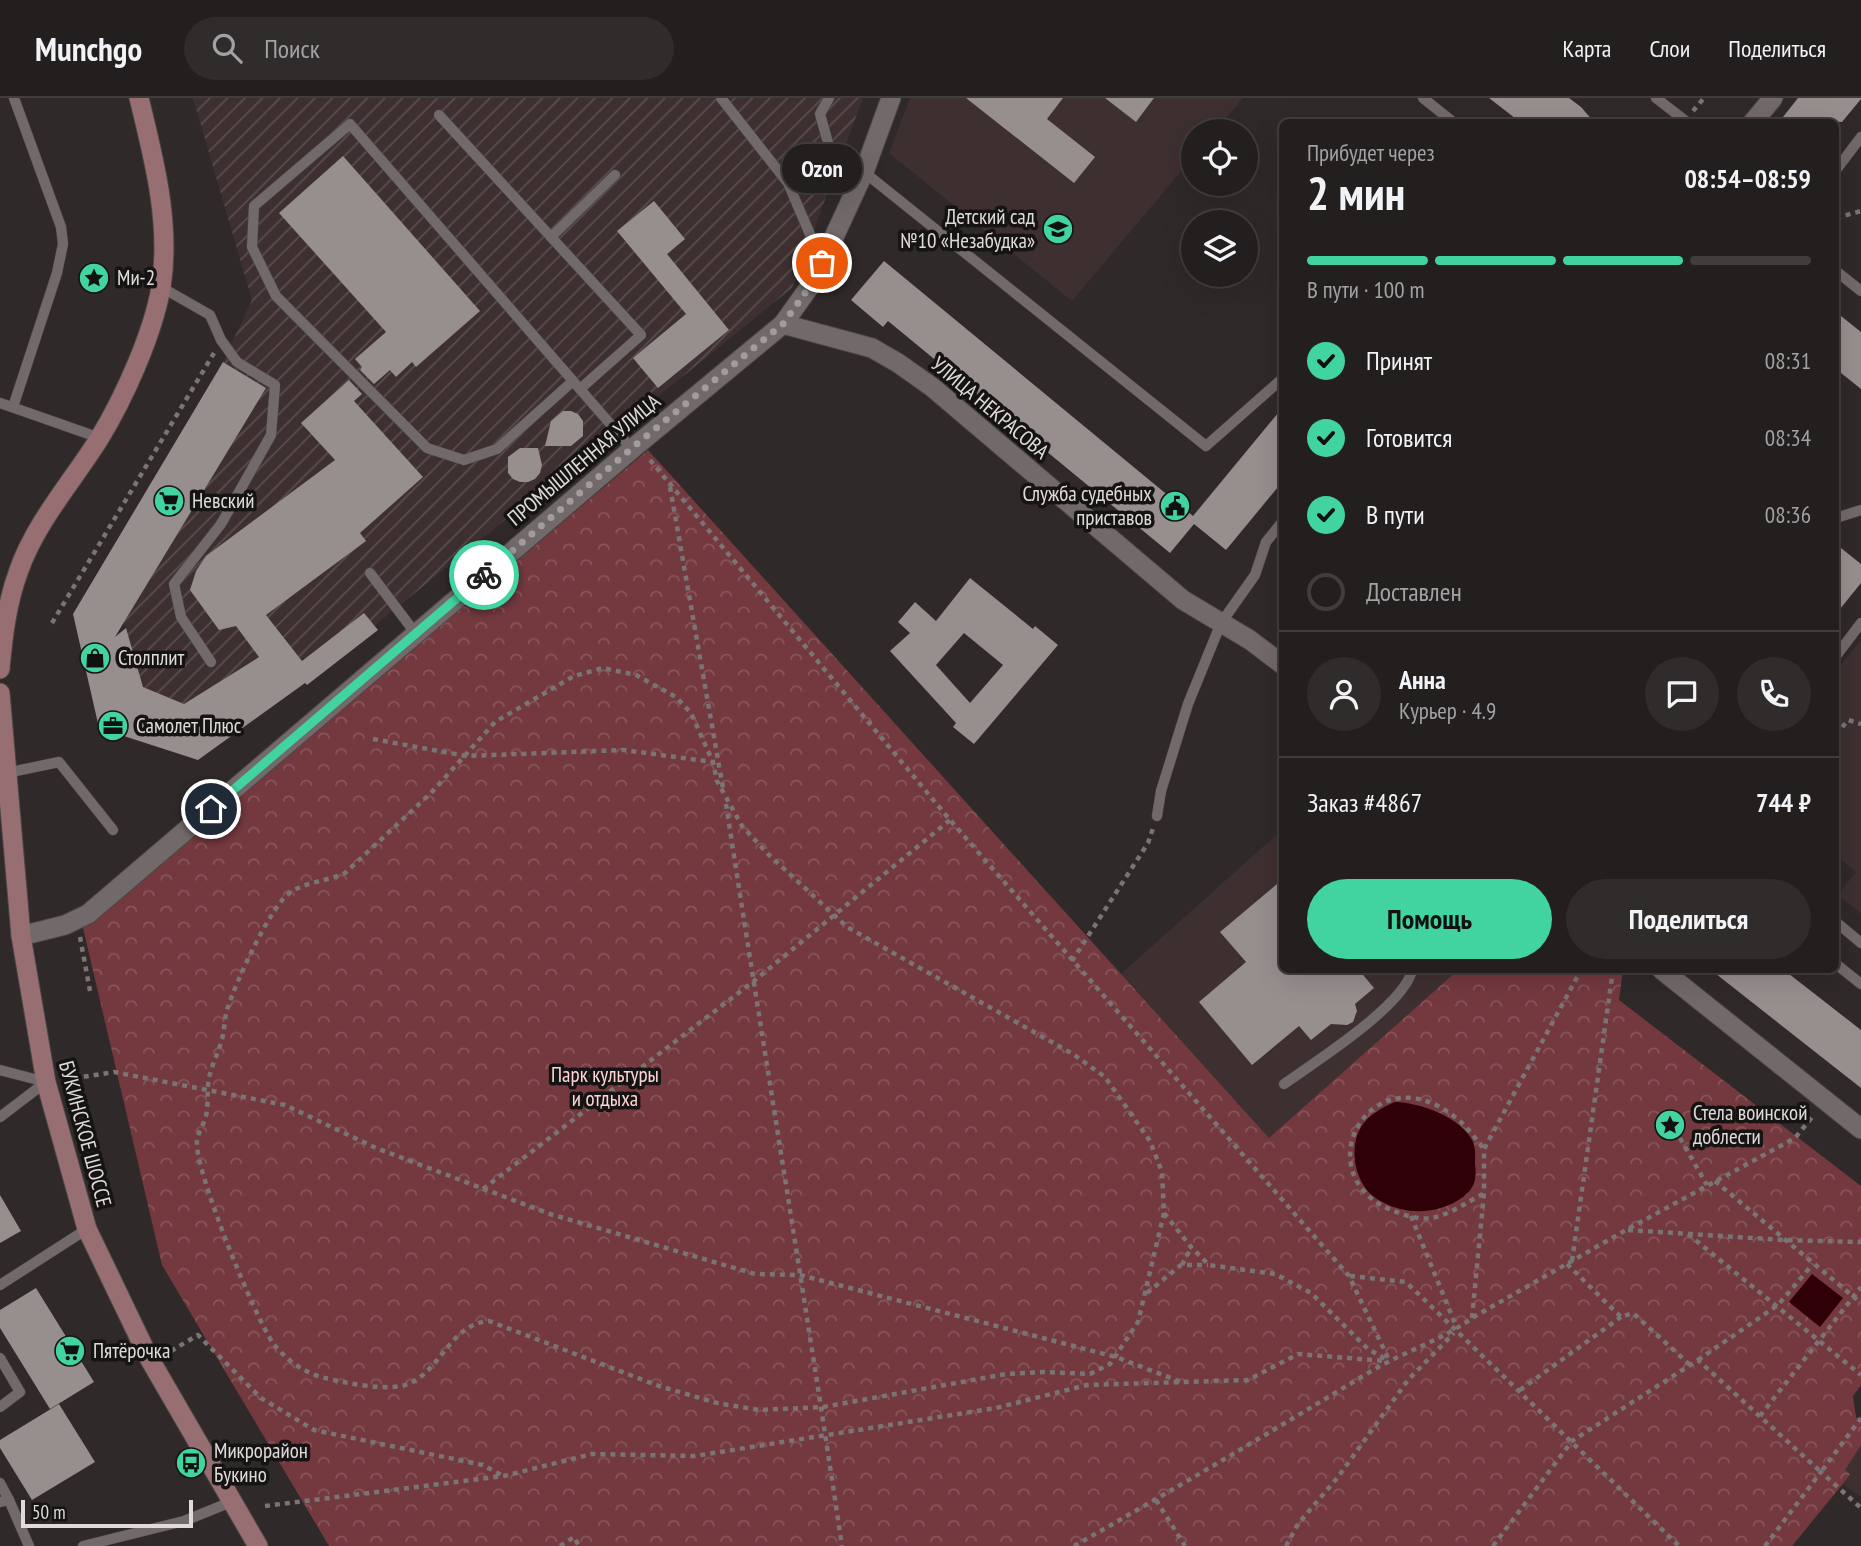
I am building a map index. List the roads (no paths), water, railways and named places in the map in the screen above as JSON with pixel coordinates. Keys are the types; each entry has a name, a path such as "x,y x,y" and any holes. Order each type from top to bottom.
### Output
{"main road":[{"path":"0,669 5,623 19,569 40,525 100,438 126,389 144,345 161,287 161,201 139,98"},
{"name":"БУКИНСКОЕ ШОССЕ","path":"0,693 21,936 46,1082 87,1229 149,1358 258,1546"}],"street":[{"name":"ПРОМЫШЛЕННАЯ УЛИЦА","path":"21,936 65,925 88,914 635,446 783,324 813,282 864,172 891,98"},
{"path":"1756,119 1773,98"},
{"name":"УЛИЦА НЕКРАСОВА","path":"783,324 872,348 898,363 932,387 1173,592 1250,640 1279,662"},
{"path":"1666,973 1861,1129"}],"lane":[{"path":"13,407 57,273 63,244 61,227 14,98"},
{"path":"721,98 788,183 822,263"},
{"path":"829,98 820,114 832,157 864,172 1206,446 1279,382"},
{"path":"1423,98 1449,119"},
{"path":"1656,98 1683,119"},
{"path":"439,115 641,335 577,385 497,449 464,460 427,448 276,296 252,247 254,206 351,124 577,385 635,446"},
{"path":"1839,166 1861,137"},
{"path":"551,237 615,175"},
{"path":"1839,274 1861,292"},
{"path":"161,287 210,315 221,340 237,362 275,385 271,435 221,524 174,584 181,617 211,662"},
{"path":"0,403 100,438"},
{"path":"1839,517 1861,510"},
{"path":"1157,816 1161,791 1188,704 1221,623 1255,575 1266,542 1279,527"},
{"path":"370,573 416,634"},
{"path":"1839,652 1861,623"},
{"path":"6,773 59,762 113,830"},
{"path":"1839,925 1861,943"},
{"path":"1839,966 1861,984"},
{"path":"1284,1084 1359,1030 1393,999 1410,980 1411,973"},
{"path":"0,1070 46,1082"},
{"path":"0,1117 46,1082"},
{"path":"0,1285 87,1229"},
{"path":"0,1358 20,1392 0,1407"},
{"path":"0,1483 4,1501 29,1546"},
{"path":"83,1546 184,1521 231,1502"}],"place":[{"name":"Детский сад №10 «Незабудка»","path":"1058,229"},
{"name":"Ozon","path":"822,263"},
{"name":"Ми-2","path":"94,278"},
{"name":"Невский","path":"169,501"},
{"name":"Служба судебных приставов","path":"1175,506"},
{"name":"Столплит","path":"95,658"},
{"name":"Самолет Плюс","path":"113,726"},
{"name":"Стела воинской доблести","path":"1670,1125"},
{"name":"Пятёрочка","path":"70,1351"},
{"name":"Микрорайон Букино","path":"191,1463"}],"park label":[{"name":"Парк культуры и отдыха","path":"605,1087"}]}
